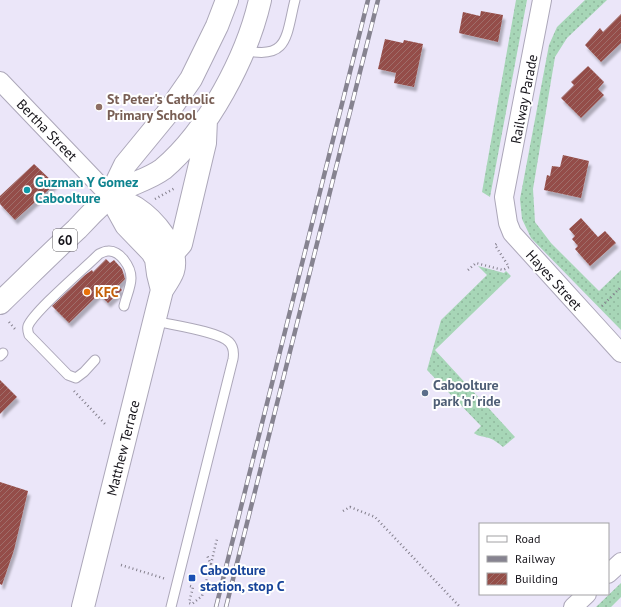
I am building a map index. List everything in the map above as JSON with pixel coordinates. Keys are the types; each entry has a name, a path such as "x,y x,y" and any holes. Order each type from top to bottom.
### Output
{"main road":[{"name":"60","path":"110,196 125,165 166,115 191,79 217,26 227,0"},
{"name":"60","path":"0,302 110,196 145,180 162,169 206,119 233,74 244,50 260,0"},
{"path":"110,196 141,211 160,230 173,253 181,244 205,143 206,119"},
{"name":"Matthew Terrace","path":"110,196 126,225 148,247 156,259 162,290"},
{"name":"Matthew Terrace","path":"83,607 162,290 173,272 173,253"}],"street":[{"name":"Railway Parade","path":"504,197 547,2"},
{"name":"Bertha Street","path":"0,82 110,196"},
{"name":"Hayes Street","path":"504,197 508,223 512,233 621,353"},
{"path":"609,573 621,562"},
{"path":"573,607 586,595"}],"lane":[{"path":"244,50 265,54 276,51 286,37 295,0"},
{"path":"95,360 76,378 68,375 29,335 28,327 38,313 99,254 107,250 114,252 121,257 130,272 131,280 124,306"},
{"path":"154,320 204,332 225,339 232,345 234,353 171,607"}],"path":[{"path":"154,200 179,185"},
{"path":"468,270 476,263 503,270 509,268"},
{"path":"589,319 621,286"},
{"path":"343,510 350,507 375,517 460,607"},
{"path":"211,564 217,539"}],"green space":[{"path":"516,0 527,0 490,197 482,192"},
{"path":"585,0 607,0 567,38 555,57 533,189 535,222 551,243 599,291 621,270 621,330 531,238 522,219 520,199 549,45 557,27"},
{"path":"478,266 504,273 506,271 511,276 435,350 515,437 503,447 487,437 479,436 474,433 481,426 427,370 441,320 487,275"},
{"path":"621,583 621,597 611,607 596,607 609,595"}],"building":[{"path":"481,11 503,15 498,42 459,33 463,12 480,16"},
{"path":"621,14 621,43 601,62 585,45 600,28 603,32"},
{"path":"385,39 403,43 404,40 423,44 414,87 394,83 396,73 378,69"},
{"path":"588,66 604,82 598,89 604,95 581,118 561,98 574,85 571,82"},
{"path":"563,155 589,161 581,198 544,190 547,175 550,176 552,166 560,167"},
{"name":"Guzman Y Gomez Caboolture","path":"34,164 55,184 15,220 0,204 0,196"},
{"path":"581,218 598,237 605,231 616,243 590,266 575,249 578,246 572,239 575,236 569,229"},
{"name":"KFC","path":"106,259 110,263 114,260 122,269 125,279 118,286 122,290 108,303 99,294 69,323 52,306 85,275 92,270 93,272"},
{"path":"0,380 17,397 0,414"},
{"path":"0,482 28,491 14,550 2,585 0,584"}],"railway":[{"path":"216,607 368,0"},
{"path":"226,607 378,0"}],"place":[{"name":"St Peter's Catholic Primary School","path":"99,107"},
{"name":"Guzman Y Gomez Caboolture","path":"27,190"},
{"name":"KFC","path":"87,292"},
{"name":"Caboolture park 'n' ride","path":"425,393"},
{"name":"Caboolture station, stop C","path":"192,578"}]}
